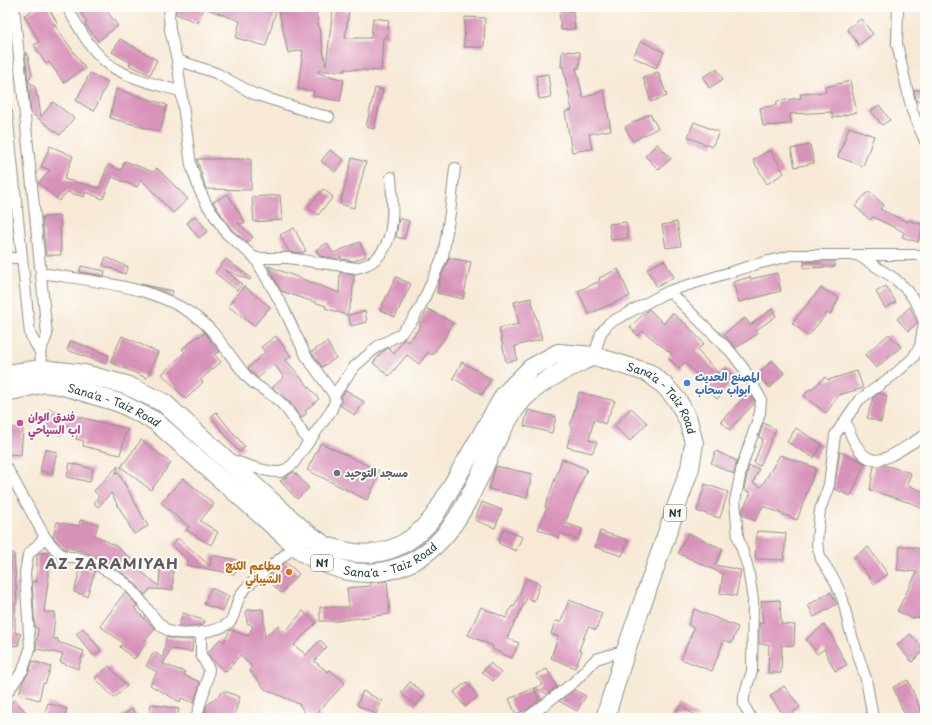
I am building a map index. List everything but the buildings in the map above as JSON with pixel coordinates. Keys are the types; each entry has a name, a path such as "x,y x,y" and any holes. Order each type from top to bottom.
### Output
{"highway":[{"name":"Sana'a - Taiz Road","path":"7,374 42,368 84,374 126,385 164,403 306,532 326,546 354,553 378,553 408,542 424,530 435,515 505,394 531,368 558,354 594,356 649,373 665,386 678,401 688,420 694,443 690,468 626,650 605,718"},
{"name":"Sana'a - Taiz Road","path":"42,368 81,390 120,403 155,421 296,546 325,565 339,570 368,573 402,567 436,546 453,525 505,426 518,405 539,385 594,356"},
{"name":"Sana'a - Taiz Road","path":"7,392 42,368"}],"street":[{"path":"14,7 42,273 47,335 42,368"},
{"path":"67,7 93,49 112,67 182,92"},
{"path":"170,7 168,16 182,92 191,165 199,189 206,205 227,234 256,258 283,307 306,356 334,395 335,401 331,411 308,441 293,464 287,469 280,472 268,471 226,458"},
{"path":"898,7 896,44 912,111 925,141"},
{"path":"177,60 216,73 254,94 329,117"},
{"path":"7,113 20,258 30,334 42,368"},
{"path":"334,395 354,367 378,346 399,335 412,321 421,306 443,256 455,168"},
{"path":"256,258 288,258 356,268 367,266 385,247 390,235 393,210 391,177"},
{"path":"594,356 602,333 609,323 669,291 757,264 794,255 834,254 859,256 925,254"},
{"path":"859,256 894,278 908,291 920,311 924,322 924,334 920,346 913,358 895,374 859,400 835,435 829,485 820,510 817,544 821,559 835,581 843,600 849,626 866,679 873,718"},
{"path":"7,258 20,258"},
{"path":"42,273 127,289 162,298 189,313 208,328 249,380 268,391 281,403 308,441"},
{"path":"669,291 730,352 744,369 761,400 760,413 742,466 734,501 738,537 748,568 753,600 752,671 744,696 744,704 751,718"},
{"path":"845,420 851,437 858,448 868,458 878,461 889,458 925,436"},
{"path":"7,468 45,537 63,556 77,557 94,563 116,576 128,585 161,625 170,632 185,633 215,631 223,628 232,621 236,604 244,591 296,546"},
{"path":"7,693 23,670 30,649 29,612 25,573 28,555 45,537"},
{"path":"196,718 207,682 209,669 201,655 201,632"},
{"path":"527,718 574,682 596,659 626,650"}],"place":[{"name":"المصنع الحديث ابواب سحاب","path":"687,383"},
{"name":"فندق الوان اب السياحي","path":"20,423"},
{"name":"مسجد التوحيد","path":"337,473"},
{"name":"مطاعم الكنج الشيباني","path":"289,572"}],"district":[{"name":"AZ ZARAMIYAH","path":"112,564"}]}
